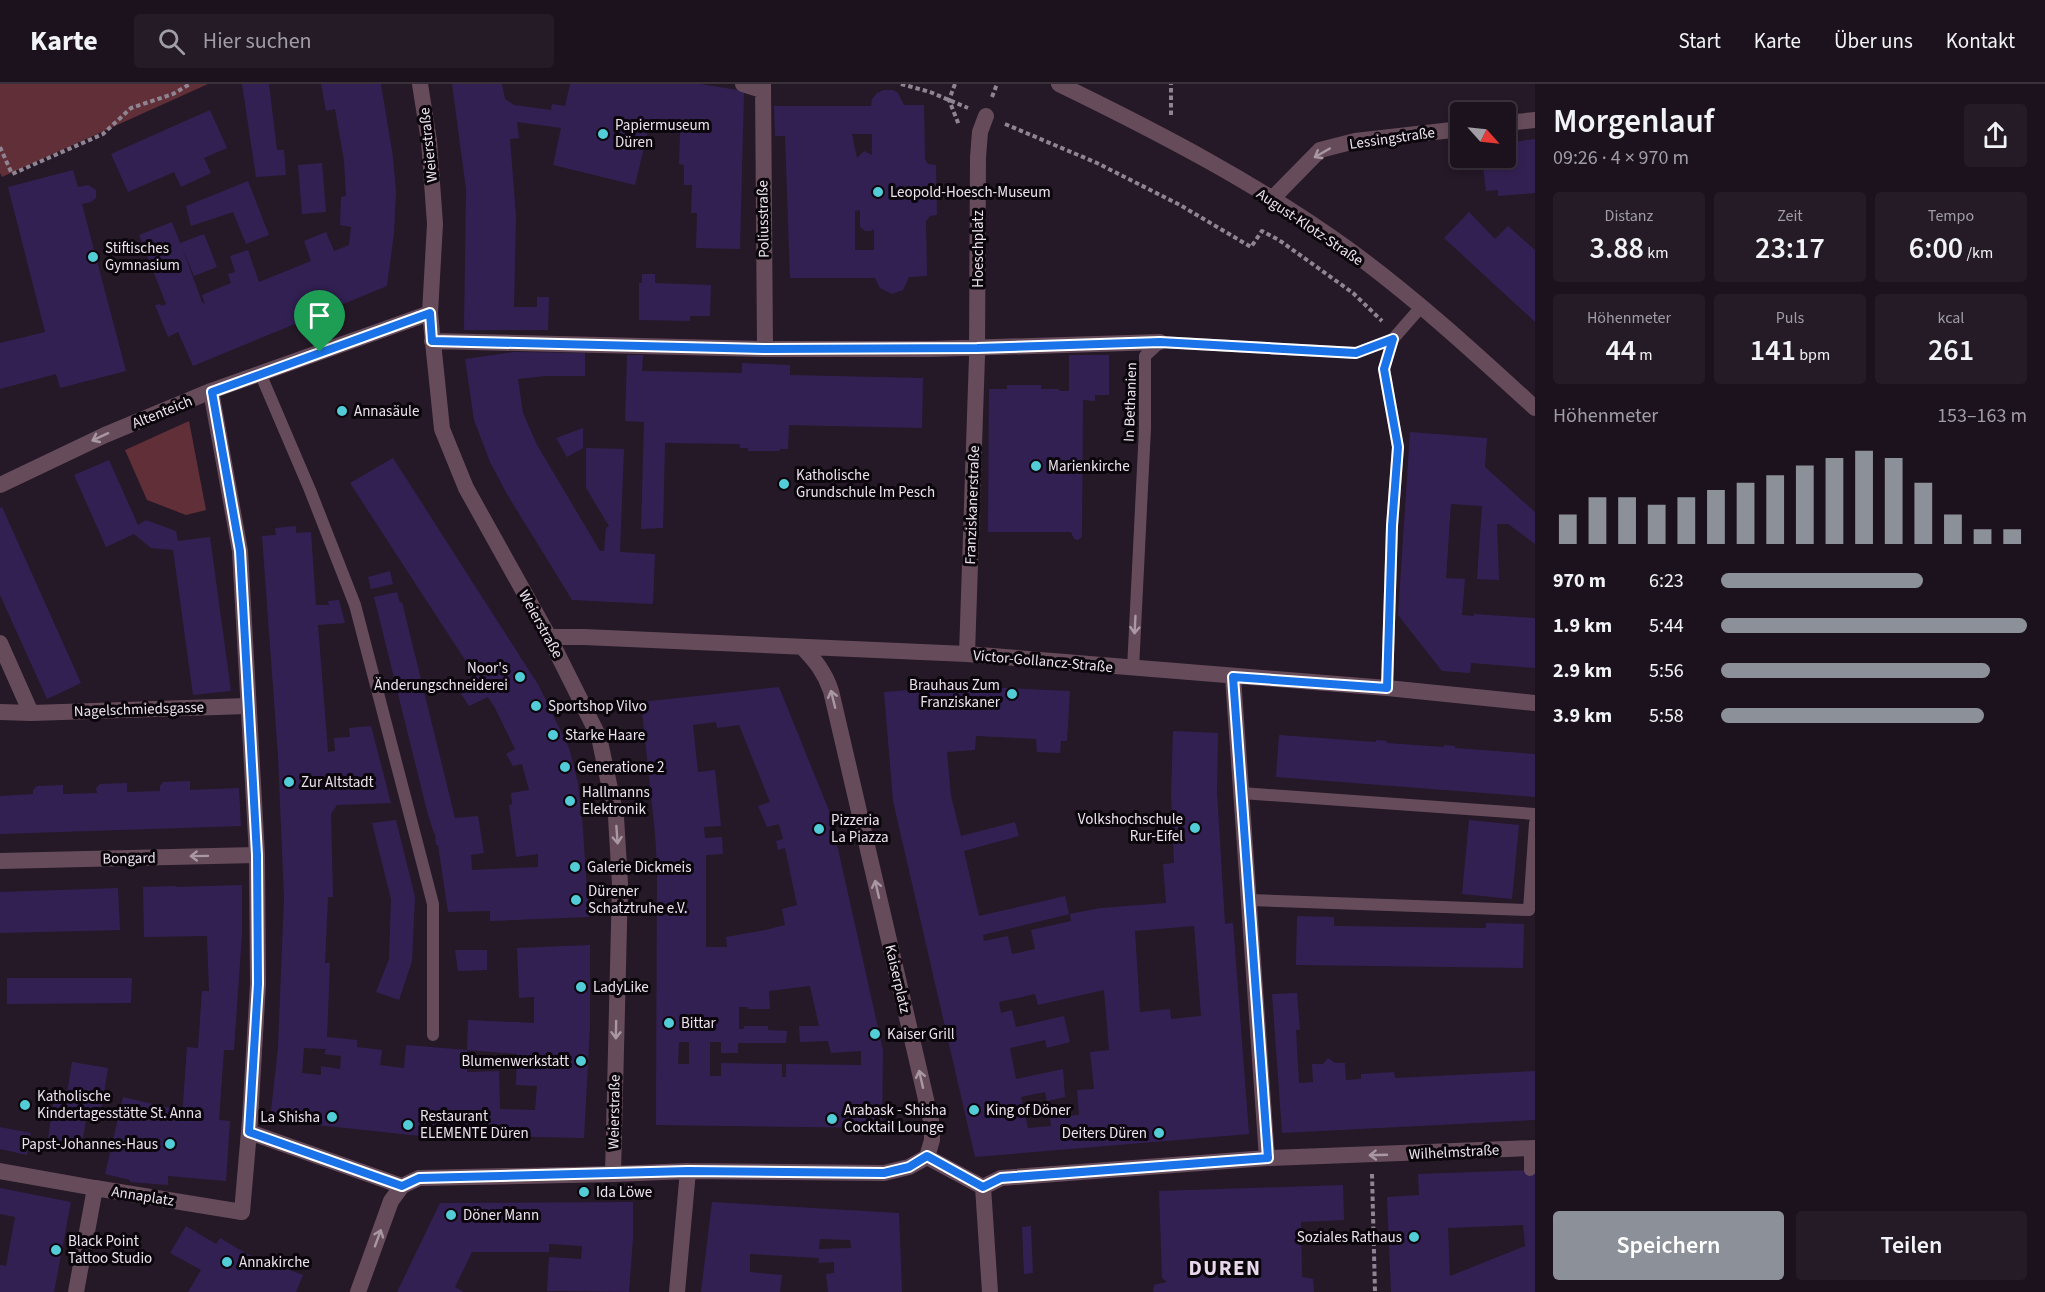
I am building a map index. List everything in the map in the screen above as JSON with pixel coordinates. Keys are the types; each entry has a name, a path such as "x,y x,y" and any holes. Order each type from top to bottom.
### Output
{"street":[{"name":"Weierstraße","path":"420,84 429,141 435,224 430,313 442,429 466,488 549,637 599,737 616,817 620,884 613,1174"},
{"path":"743,84 763,87"},
{"name":"August-Klotz-Straße","path":"1059,84 1170,140 1272,199 1347,249 1421,307 1535,408"},
{"name":"Poliusstraße","path":"763,87 765,349"},
{"name":"Hoeschplatz","path":"977,352 978,157 980,132 986,116"},
{"path":"1516,122 1535,120"},
{"name":"Lessingstraße","path":"1272,199 1320,150 1355,141 1450,130"},
{"name":"Altenteich","path":"0,485 105,435 212,392 430,313"},
{"path":"432,341 765,349 931,349 977,352 1160,342"},
{"name":"Franziskanerstraße","path":"967,654 977,352"},
{"path":"212,392 240,551 257,855 258,984 250,1126 402,1186"},
{"name":"Victor-Gollancz-Straße","path":"549,637 967,654 1387,688 1535,703"},
{"path":"0,643 31,713"},
{"name":"Kaiserplatz","path":"802,647 816,661 831,691 932,1125 932,1140 927,1156"},
{"path":"1233,677 1268,1158"},
{"name":"Nagelschmiedsgasse","path":"0,712 31,713 248,705"},
{"name":"Bongard","path":"0,861 257,855"},
{"name":"Annaplatz","path":"76,1292 95,1188 242,1212 250,1126"},
{"name":"Wilhelmstraße","path":"983,1187 1001,1178 1268,1158 1528,1149"},
{"path":"358,1292 391,1201 402,1186 419,1178 688,1171 884,1173 909,1167 927,1156 983,1187 990,1292"},
{"path":"677,1292 688,1171"},
{"path":"0,1172 95,1188"}],"lane":[{"path":"1387,688 1392,526 1398,447 1384,369 1393,339 1421,307"},
{"path":"1160,342 1356,353 1393,339"},
{"name":"In Bethanien","path":"1132,669 1145,428 1145,356 1160,342"},
{"path":"260,373 310,490 355,605 433,904 433,1035"},
{"path":"1242,793 1535,814"},
{"path":"1249,900 1528,910 1535,823"},
{"path":"1528,1149 1530,1170"}],"path":[{"path":"0,147 12,174 103,134 131,108 172,94 190,84"},
{"path":"901,84 930,92 1097,164 1180,205 1251,247 1262,231 1279,240 1353,293 1380,317 1393,339"},
{"path":"1170,140 1172,84"},
{"path":"1372,1155 1375,1292"}],"shaded area":[{"path":"0,84 208,84 2,177 0,173"},
{"path":"189,421 206,510 186,515 147,500 125,450"}],"building":[{"path":"242,84 269,84 277,150 284,150 286,175 256,177"},
{"path":"321,84 381,84 393,157 396,192 394,233 387,286 193,366 178,332 168,337 155,305 166,304 139,235 172,222 180,243 204,234 217,267 194,276 182,247 202,302 205,304 202,295 231,283 228,274 235,272 230,256 248,250 259,282 311,261 304,241 326,232 334,251 349,245 351,227 340,225 341,197 346,196 344,161 335,109 326,111"},
{"path":"452,84 502,84 505,99 514,105 551,110 552,104 565,106 570,84 700,84 744,91 740,249 696,248 697,213 691,213 692,185 684,185 684,165 679,164 680,133 648,131 635,185 553,165 561,128 517,122 519,138 510,139 516,216 514,307 537,307 537,297 549,297 548,330 464,330 466,189"},
{"path":"893,90 898,93 904,105 924,105 925,159 928,164 936,165 937,215 930,216 926,221 927,276 909,277 903,290 892,294 880,288 875,278 790,278 785,136 775,136 774,106 871,106 872,99 877,93","holes":["852,134 872,134 872,155 864,151 857,158","860,210 860,227 865,231 874,229 874,250 855,250 855,211"]},
{"path":"210,110 227,148 204,158 211,173 181,187 174,172 128,192 111,154"},
{"path":"1535,139 1535,193 1498,196 1498,190 1486,191 1483,168 1516,168 1516,142"},
{"path":"322,163 326,212 302,214 298,165"},
{"path":"73,170 78,187 88,185 96,190 96,198 82,204 126,371 60,388 56,374 0,389 0,343 45,332 8,187"},
{"path":"248,181 269,235 246,244 233,212 191,226 186,206"},
{"path":"1469,212 1495,239 1508,226 1535,250 1535,322 1444,238"},
{"path":"642,274 655,274 655,283 711,285 710,316 690,316 690,321 639,320 639,283 642,283"},
{"path":"514,352 585,353 585,376 518,379 523,413 537,445 600,551 604,551 606,528 609,526 586,488 586,448 624,449 620,552 655,554 653,604 572,600 507,494 490,462 474,420 465,359"},
{"path":"627,355 643,355 642,371 742,373 742,363 790,365 790,375 923,378 922,428 789,425 788,449 779,451 748,451 748,448 740,448 740,444 665,443 663,528 641,529 644,422 625,421"},
{"name":"Marienkirche","path":"1069,355 1109,355 1109,395 1095,395 1095,401 1083,400 1082,537 1078,540 1074,539 1071,532 988,532 989,389 1007,389 1007,385 1041,385 1041,389 1069,391"},
{"path":"583,428 583,448 567,457 556,438"},
{"path":"1410,432 1487,438 1485,467 1535,512 1535,544 1508,524 1497,524 1499,580 1477,579 1482,506 1451,504 1446,578 1465,579 1462,615 1535,618 1535,668 1471,663 1470,673 1442,671 1398,615"},
{"path":"393,458 539,686 569,748 578,783 589,917 490,921 490,911 448,912 438,845 436,845 435,833 427,811 374,597 397,592 400,603 402,602 455,818 478,816 484,853 471,855 472,870 538,867 538,854 516,857 509,805 512,804 511,793 529,790 522,764 513,766 506,754 515,749 495,708 488,697 469,706 461,694 478,680 350,483"},
{"path":"109,460 138,525 146,520 176,531 178,541 210,537 231,691 193,695 173,550 151,548 134,534 106,547 74,475"},
{"path":"2,507 81,683 47,699 0,595 0,508"},
{"path":"296,526 296,533 311,532 316,605 329,605 328,601 339,600 345,623 318,625 328,752 335,751 334,738 350,737 349,728 371,726 391,803 337,805 331,814 333,897 328,897 325,963 330,963 327,1037 357,1040 357,1047 382,1050 380,1065 404,1068 406,1045 467,1050 468,1020 534,1023 534,997 519,998 517,948 590,945 590,1026 584,1138 500,1136 439,1138 270,1120 278,1047 284,898 278,756 262,536 276,535 275,528","holes":["304,1048 326,1049 324,1054 341,1056 340,1069 321,1066 321,1075 302,1073","467,1050 517,1054 516,1085 537,1086 535,1110 500,1109 499,1071 467,1072"]},
{"path":"390,571 393,584 371,589 368,577"},
{"path":"962,686 1070,691 1067,741 1061,741 1060,753 1037,752 1036,739 976,736 975,750 947,752 951,796 961,836 1015,822 1019,836 964,851 979,916 1065,896 1069,914 1101,908 1166,903 1163,864 1174,863 1171,795 1173,731 1218,733 1217,792 1225,924 1233,923 1249,1134 975,1157 893,801 884,692","holes":["1070,914 1071,921 1031,930 1035,949 1012,954 1008,936 984,941 983,935","1194,926 1201,1016 1171,1019 1170,1009 1140,1012 1135,931","1104,990 1109,1050 1090,1052 1094,1089 1077,1090 1079,1115 1050,1117 1051,1126 1028,1128 1021,1097 1045,1092 1047,1101 1065,1097 1063,1069 1016,1079 1010,1048 1045,1040 1047,1048 1070,1042 1064,1016 1016,1027 1012,1010 1001,1013 999,1002 1035,994 1038,1005"]},
{"path":"779,687 830,813 883,1050 882,1128 656,1125 657,866 641,702","holes":["716,722 717,728 739,725 770,802 758,806 767,827 779,824 783,839 776,841 778,850 785,848 797,905 782,909 785,925 726,937 727,947 706,947 706,855 723,854 722,837 705,838 704,827 721,826 715,770 698,772 693,725","810,986 819,1026 799,1026 800,1042 828,1041 831,1053 861,1051 861,1065 786,1064 786,1077 782,1077 782,1064 721,1063 721,1076 710,1076 710,1042 721,1042 721,1053 738,1053 738,1043 786,1043 787,1031 768,1030 768,1026 744,1026 744,1029 739,1029 739,1007 770,1009 769,991","679,1042 689,1042 689,1064 678,1064"]},
{"path":"1279,735 1376,742 1376,740 1387,741 1387,743 1444,747 1444,745 1455,746 1455,748 1535,754 1535,797 1276,777"},
{"path":"190,781 190,790 239,788 241,826 0,834 0,796 33,794 37,786 63,785 63,794 97,793 96,788 100,784 127,783 127,792 160,791 163,782"},
{"path":"396,820 415,897 412,961 399,1000 376,992 389,959 391,899 372,823"},
{"path":"1469,820 1519,825 1512,899 1462,894"},
{"path":"242,885 242,934 234,1050 224,1050 219,1120 230,1121 226,1181 168,1176 168,1185 130,1182 130,1180 105,1174 123,1097 179,1110 178,1117 182,1117 187,1047 198,1048 202,991 209,991 207,936 144,937 143,887"},
{"path":"118,888 120,930 0,933 0,892"},
{"path":"1297,916 1334,917 1334,926 1486,928 1486,923 1524,924 1523,968 1296,965"},
{"path":"455,950 487,950 487,970 458,971"},
{"path":"7,978 132,978 131,1003 7,1004"},
{"path":"1297,993 1300,1030 1296,1030 1299,1083 1313,1082 1312,1064 1323,1064 1328,1058 1335,1063 1345,1063 1346,1080 1361,1079 1361,1074 1394,1072 1395,1078 1535,1071 1535,1120 1282,1133 1272,994"},
{"path":"72,1062 108,1068 101,1111 88,1109 82,1144 48,1139 54,1097 66,1099"},
{"path":"0,1127 31,1133 27,1155 0,1149"},
{"path":"1535,1170 1535,1292 1391,1292 1387,1197 1419,1195 1418,1174","holes":["1523,1225 1525,1246 1450,1276 1448,1228"]},
{"path":"1343,1185 1344,1220 1301,1222 1302,1277 1313,1279 1314,1292 1153,1292 1154,1285 1167,1282 1162,1278 1159,1191"},
{"path":"0,1188 71,1202 54,1292 0,1292 0,1265 6,1266 15,1217 0,1214"},
{"path":"633,1202 629,1292 547,1291 549,1257 581,1259 582,1246 549,1244 549,1252 472,1252 455,1287 464,1292 397,1292 440,1203"},
{"path":"712,1202 899,1213 902,1292 828,1292 826,1274 834,1273 834,1262 818,1263 819,1258 750,1254 750,1272 782,1275 780,1292 701,1292","holes":["820,1239 850,1240 851,1248 819,1249"]},
{"name":"Annakirche","path":"186,1226 216,1244 220,1238 247,1254 303,1275 296,1292 188,1292 201,1270 170,1253"},
{"path":"1031,1226 1033,1273 1024,1274 1022,1227"}],"place":[{"name":"Papiermuseum Düren","path":"603,134"},
{"name":"Leopold-Hoesch-Museum","path":"878,192"},
{"name":"Stiftisches Gymnasium","path":"93,257"},
{"name":"Annasäule","path":"342,411"},
{"name":"Marienkirche","path":"1036,466"},
{"name":"Katholische Grundschule Im Pesch","path":"784,484"},
{"name":"Noor's Änderungschneiderei","path":"520,677"},
{"name":"Brauhaus Zum Franziskaner","path":"1012,694"},
{"name":"Sportshop Vilvo","path":"536,706"},
{"name":"Starke Haare","path":"553,735"},
{"name":"Generatione 2","path":"565,767"},
{"name":"Zur Altstadt","path":"289,782"},
{"name":"Hallmanns Elektronik","path":"570,801"},
{"name":"Volkshochschule Rur-Eifel","path":"1195,828"},
{"name":"Pizzeria La Piazza","path":"819,829"},
{"name":"Galerie Dickmeis","path":"575,867"},
{"name":"Dürener Schatztruhe e.V.","path":"576,900"},
{"name":"LadyLike","path":"581,987"},
{"name":"Bittar","path":"669,1023"},
{"name":"Kaiser Grill","path":"875,1034"},
{"name":"Blumenwerkstatt","path":"581,1061"},
{"name":"Katholische Kindertagesstätte St. Anna","path":"25,1105"},
{"name":"King of Döner","path":"974,1110"},
{"name":"La Shisha","path":"332,1117"},
{"name":"Arabask - Shisha Cocktail Lounge","path":"832,1119"},
{"name":"Restaurant ELEMENTE Düren","path":"408,1125"},
{"name":"Deiters Düren","path":"1159,1133"},
{"name":"Papst-Johannes-Haus","path":"170,1144"},
{"name":"Ida Löwe","path":"584,1192"},
{"name":"Döner Mann","path":"451,1215"},
{"name":"Soziales Rathaus","path":"1414,1237"},
{"name":"Black Point Tattoo Studio","path":"56,1250"},
{"name":"Annakirche","path":"227,1262"}],"district":[{"name":"DUREN","path":"1225,1268"}],"route":[{"path":"430,313 432,341 765,349 931,349 1160,342 1356,353 1393,339 1384,369 1398,447 1392,526 1387,688 1233,677 1268,1158 1001,1178 983,1187 927,1156 909,1167 884,1173 688,1171 419,1178 402,1186 249,1132 258,984 257,855 240,551 212,392 320,352 430,313"}]}
